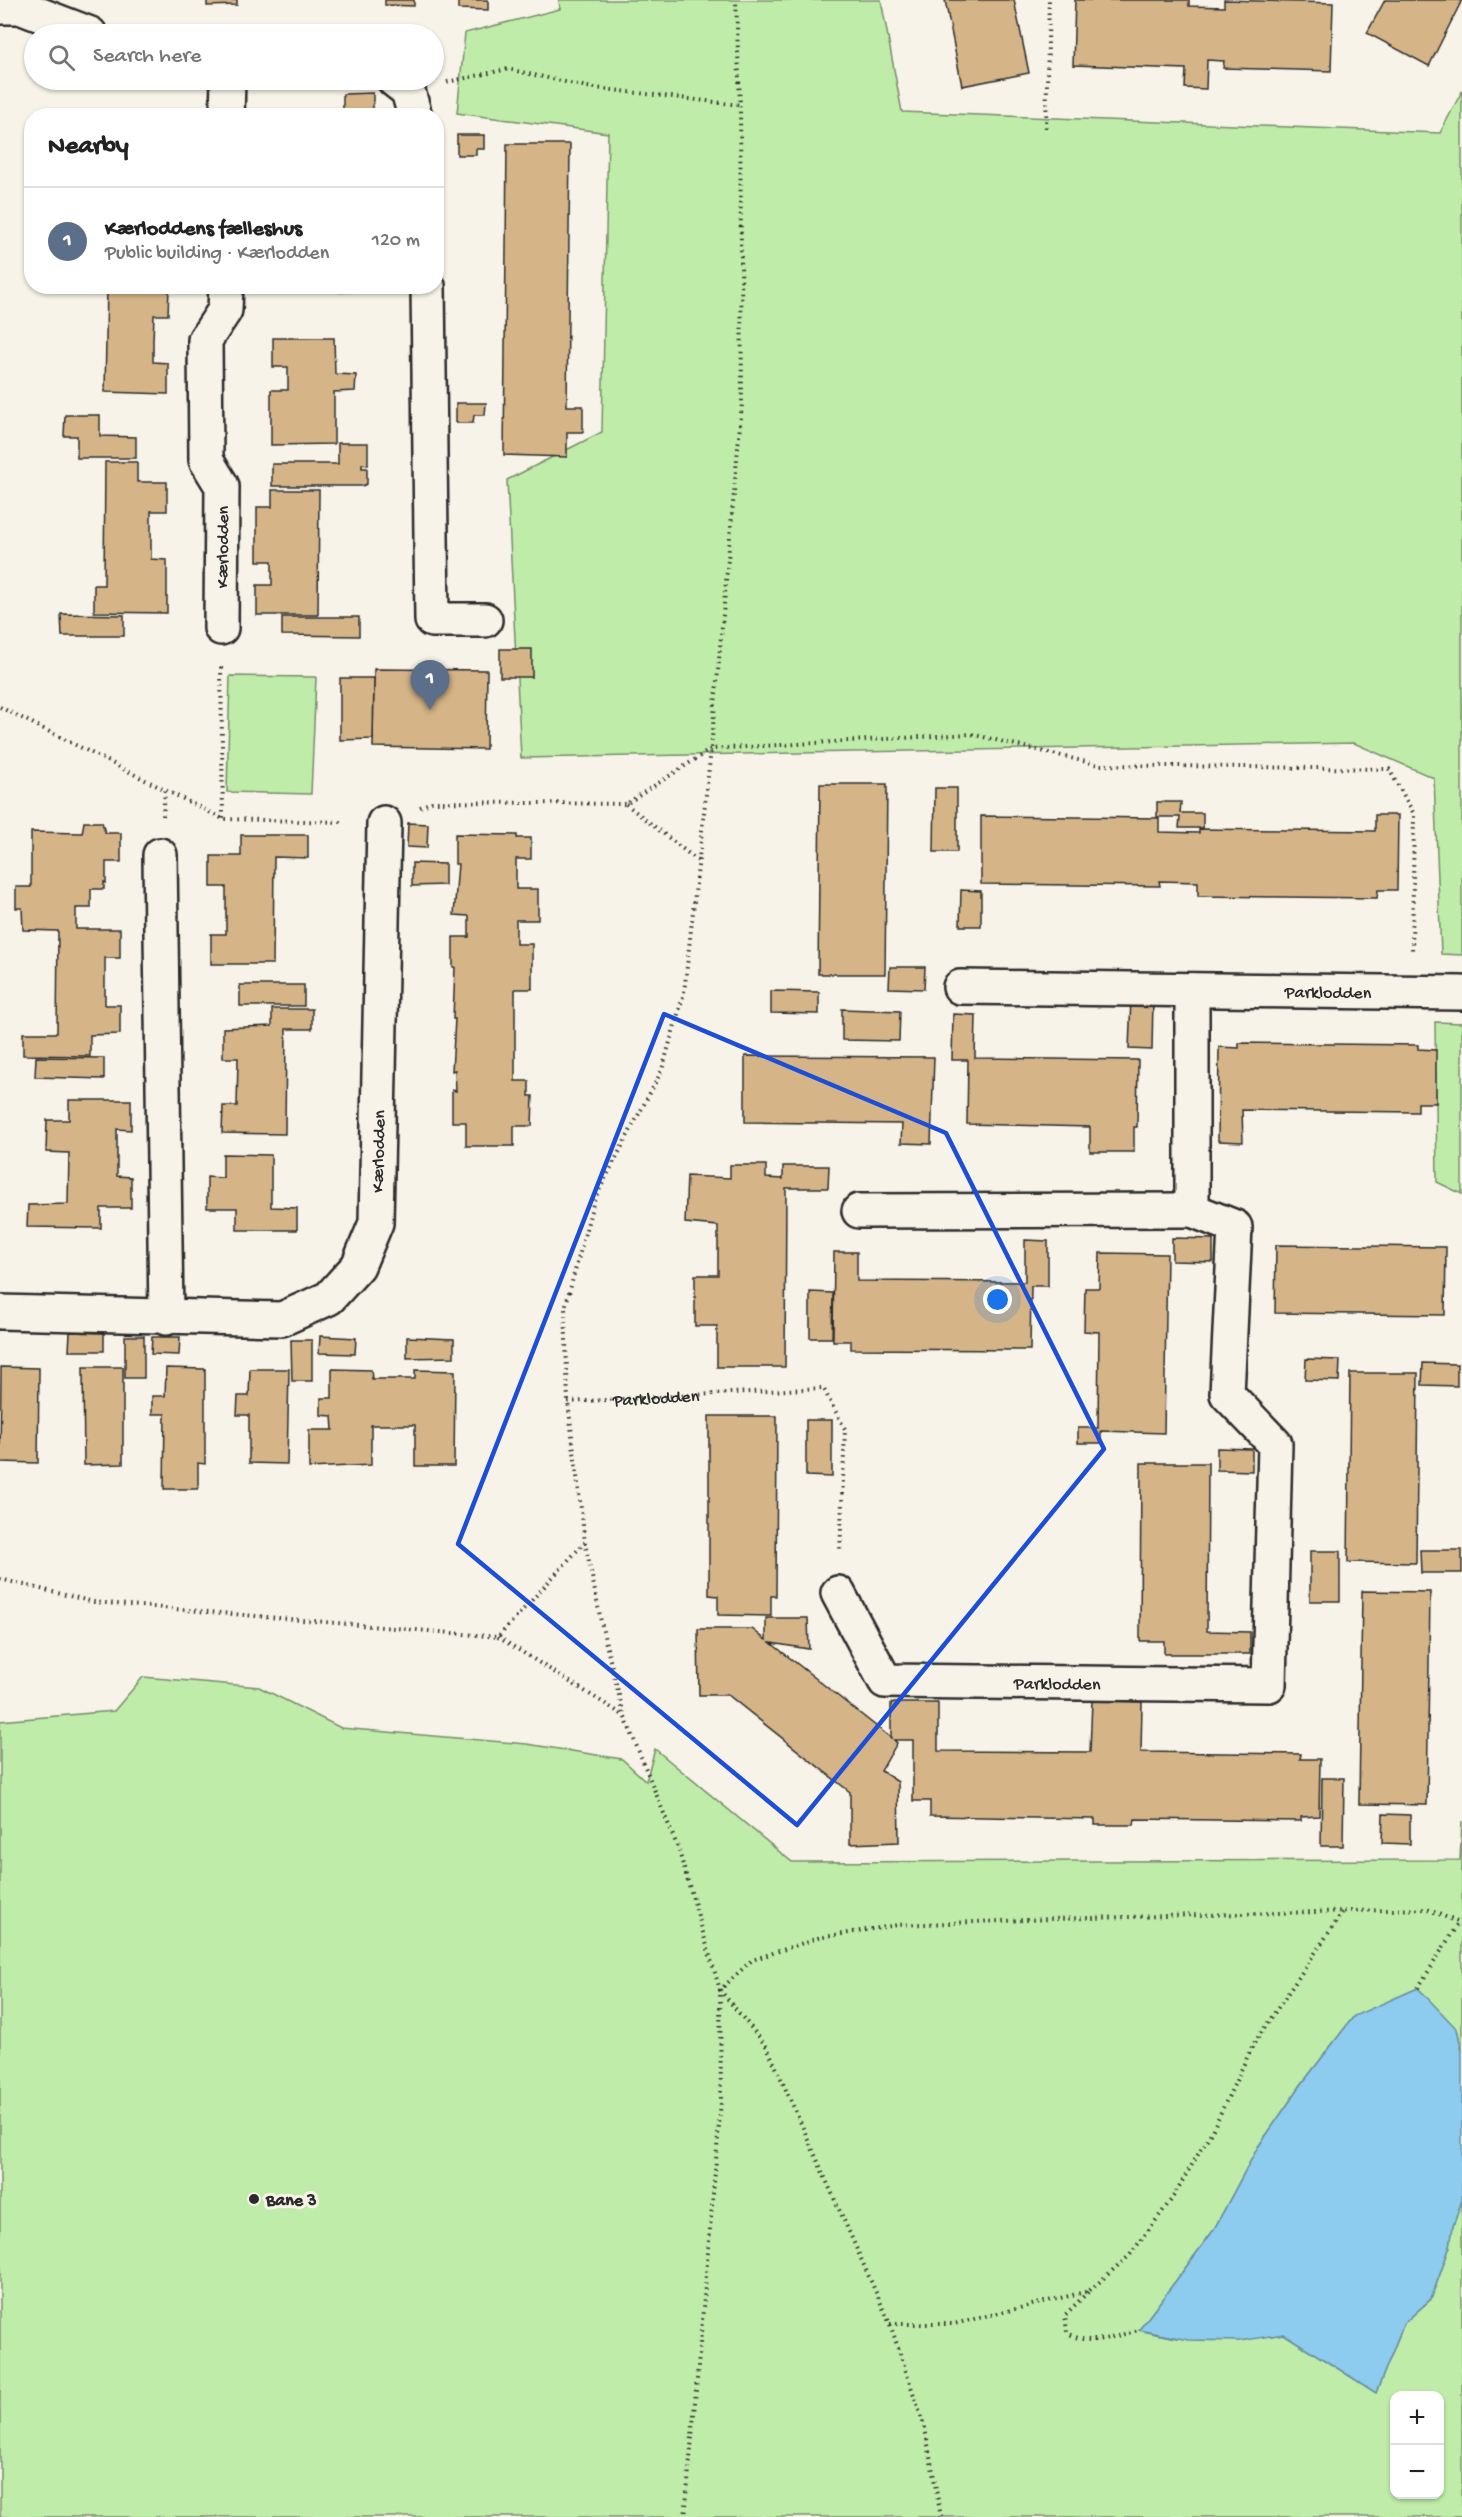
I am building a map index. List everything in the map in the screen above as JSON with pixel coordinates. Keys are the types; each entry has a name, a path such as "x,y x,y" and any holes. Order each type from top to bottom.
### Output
{"street":[{"path":"0,7 20,7 64,24"},
{"path":"227,108 228,90"},
{"name":"Kærlodden","path":"221,628 222,486 206,460 205,340 225,310 226,294"},
{"path":"428,294 432,620 485,620"},
{"name":"Kærlodden","path":"0,1312 282,1320 329,1298 358,1266 376,1223 384,823"},
{"path":"160,855 166,1318"},
{"name":"Parklodden","path":"960,987 1462,993"},
{"path":"1192,990 1192,1210"},
{"name":"Parklodden","path":"838,1593 885,1681 1269,1684 1275,1444 1227,1394 1235,1227 1192,1210 859,1211"}],"path":[{"path":"684,2517 721,2102 720,1990 678,1848 624,1715 604,1636 585,1542 568,1402 565,1308 594,1200 662,1070 684,993 711,749 742,403 740,105 736,0"},
{"path":"1046,128 1049,0"},
{"path":"444,85 508,69 587,87 740,105"},
{"path":"406,95 426,90"},
{"path":"221,628 223,819"},
{"path":"0,707 223,819 384,823 432,802 626,804 711,749 971,734 1099,765 1389,769 1414,814 1411,992"},
{"path":"626,804 698,861"},
{"name":"Parklodden","path":"568,1402 823,1388 845,1429 838,1593"},
{"path":"498,1637 585,1542"},
{"path":"0,1579 94,1602 498,1637 624,1715"},
{"path":"720,1990 752,1960 818,1938 897,1925 1344,1910 1427,1910 1461,1923 1418,1988"},
{"path":"1139,2330 1090,2341 1078,2340 1067,2332 1065,2315 1130,2255 1171,2200 1212,2131 1253,2045 1344,1910"},
{"path":"720,1990 767,2047 890,2324 925,2428 941,2517"},
{"path":"890,2324 954,2324 1089,2291"}],"highlighted area":[{"path":"664,1014 946,1133 1104,1449 797,1825 458,1544"}],"green space":[{"path":"559,0 881,0 902,112 1440,133 1462,91 1462,955 1441,954 1434,778 1354,743 521,758 507,480 602,432 608,133 457,113 465,33 560,9"},
{"path":"230,676 316,677 311,794 227,792"},
{"path":"1435,1022 1462,1023 1462,1194 1437,1182"},
{"path":"143,1677 259,1687 341,1728 527,1744 622,1759 646,1781 655,1749 792,1862 1460,1860 1462,1821 1462,2051 1457,2029 1354,2016 1301,2085 1258,2147 1213,2231 1139,2330 1194,2340 1247,2339 1284,2334 1376,2393 1404,2323 1431,2299 1450,2246 1453,2226 1462,2200 1462,2517 0,2517 0,1721 114,1711"}],"water":[{"path":"1418,1988 1457,2029 1462,2051 1462,2200 1453,2226 1450,2246 1431,2299 1404,2323 1376,2393 1284,2334 1239,2341 1188,2340 1139,2330 1213,2231 1258,2147 1301,2085 1354,2016"}],"building":[{"path":"207,0 237,0 237,5 207,6"},
{"path":"385,0 414,0 414,6 385,5"},
{"path":"458,0 488,0 488,10 458,9"},
{"path":"945,0 1014,0 1029,73 962,86"},
{"path":"1075,0 1189,0 1189,6 1224,7 1224,0 1333,3 1331,71 1223,68 1224,61 1207,60 1206,89 1185,88 1186,69 1073,65"},
{"path":"1385,0 1462,0 1429,66 1367,33"},
{"path":"373,93 373,108 343,108 343,94"},
{"path":"457,135 484,135 484,149 476,149 476,155 457,155"},
{"path":"507,144 570,144 567,406 583,406 583,432 567,432 567,457 504,455"},
{"path":"107,294 169,294 168,315 154,315 153,340 153,362 168,363 168,394 105,392"},
{"path":"273,338 334,338 335,374 356,375 355,391 334,392 334,444 271,445 271,390 288,390 288,367 273,367"},
{"path":"456,403 486,403 485,415 474,415 473,423 456,423"},
{"path":"65,415 100,415 100,436 136,437 136,458 77,458 77,436 64,436"},
{"path":"338,443 368,443 368,465 362,464 362,468 367,468 367,484 362,486 272,486 272,464 338,464"},
{"path":"105,462 137,462 137,482 167,482 167,511 151,511 151,559 167,560 167,613 94,612 94,585 104,585"},
{"path":"272,490 319,490 318,615 257,615 257,585 272,585 272,561 257,561 257,507 272,507"},
{"path":"61,614 124,615 124,636 62,636"},
{"path":"282,617 359,617 359,636 282,635"},
{"path":"500,649 532,649 532,677 500,677"},
{"path":"374,669 487,670 486,749 373,747"},
{"path":"340,678 374,678 373,739 340,740"},
{"path":"820,784 887,784 885,974 818,974"},
{"path":"935,788 957,788 957,852 934,852"},
{"path":"1157,802 1181,802 1180,813 1203,813 1203,828 1179,828 1180,817 1157,817"},
{"path":"1375,815 1398,815 1397,890 1378,890 1377,898 1198,896 1198,882 1159,881 1160,886 981,884 981,816 1159,818 1159,832 1199,833 1199,829 1375,831"},
{"path":"84,822 102,822 105,833 121,833 121,862 106,862 106,883 104,882 104,889 91,889 91,908 76,908 76,929 120,929 120,958 105,958 105,1005 120,1005 120,1034 90,1035 90,1056 23,1055 23,1033 57,1033 58,931 23,930 22,908 16,908 16,887 31,887 31,832 82,833"},
{"path":"408,823 428,824 427,848 407,847"},
{"path":"455,834 517,835 517,838 531,838 531,859 516,859 516,889 538,889 538,920 516,920 516,944 532,944 532,989 515,989 515,1081 529,1081 529,1096 533,1096 532,1126 514,1126 514,1146 466,1146 466,1122 452,1122 452,1090 456,1091 455,1070 452,1071 455,1019 453,1019 455,967 453,967 453,937 469,937 469,916 454,915 458,864 455,864"},
{"path":"241,835 308,835 308,858 274,857 273,964 211,964 211,934 226,934 226,887 211,887 211,856 241,856"},
{"path":"412,863 445,864 445,885 412,886"},
{"path":"961,890 981,891 981,926 960,926"},
{"path":"890,967 925,967 924,989 889,988"},
{"path":"240,985 304,985 304,1006 240,1006"},
{"path":"771,991 819,992 819,1014 771,1013"},
{"path":"1131,998 1153,999 1152,1050 1129,1049"},
{"path":"272,1009 312,1009 312,1029 286,1029 285,1134 222,1133 223,1106 237,1106 238,1058 223,1058 223,1028 272,1026"},
{"path":"842,1009 900,1011 899,1041 842,1040"},
{"path":"953,1014 976,1015 975,1058 1138,1060 1137,1127 1134,1127 1134,1152 1090,1152 1090,1127 967,1124 968,1060 952,1060"},
{"path":"1239,1043 1418,1045 1418,1049 1436,1050 1436,1103 1418,1103 1418,1112 1242,1110 1243,1142 1218,1141 1219,1047 1239,1048"},
{"path":"745,1056 934,1057 931,1144 901,1143 902,1124 745,1122"},
{"path":"36,1057 104,1058 104,1079 35,1077"},
{"path":"69,1100 131,1100 131,1130 117,1129 117,1176 131,1177 131,1208 101,1208 101,1228 27,1227 28,1205 68,1204 69,1153 46,1152 47,1120 69,1120"},
{"path":"223,1154 271,1155 271,1207 297,1208 297,1230 237,1230 237,1208 207,1208 207,1177 223,1178"},
{"path":"730,1165 766,1165 766,1178 783,1179 783,1166 829,1166 828,1188 786,1188 785,1367 717,1367 717,1326 695,1326 695,1275 718,1275 718,1226 685,1223 687,1176 730,1178"},
{"path":"1172,1238 1213,1239 1213,1262 1172,1261"},
{"path":"1025,1240 1048,1241 1048,1286 1031,1286 1030,1350 851,1349 851,1341 833,1341 834,1252 857,1252 857,1281 1025,1282"},
{"path":"1276,1245 1446,1247 1445,1315 1275,1313"},
{"path":"1100,1253 1167,1254 1164,1433 1101,1431 1101,1443 1078,1443 1078,1428 1098,1428 1099,1332 1084,1331 1085,1288 1099,1288"},
{"path":"810,1292 833,1293 832,1338 810,1338"},
{"path":"70,1332 104,1333 104,1351 69,1351"},
{"path":"125,1336 144,1336 144,1378 125,1378"},
{"path":"320,1336 356,1338 355,1354 319,1353"},
{"path":"152,1337 180,1337 179,1355 151,1354"},
{"path":"407,1337 454,1339 454,1357 407,1358"},
{"path":"291,1340 312,1340 312,1381 292,1381"},
{"path":"1306,1359 1340,1360 1339,1381 1305,1380"},
{"path":"1423,1363 1457,1364 1457,1386 1422,1385"},
{"path":"1,1367 39,1368 38,1463 0,1462"},
{"path":"83,1367 123,1367 123,1464 84,1465"},
{"path":"166,1368 205,1369 205,1464 198,1463 198,1489 164,1489 165,1414 152,1414 152,1396 165,1396"},
{"path":"250,1369 289,1369 287,1464 249,1463 249,1415 237,1415 238,1396 249,1396"},
{"path":"332,1369 371,1370 372,1379 415,1379 415,1370 455,1371 454,1466 415,1466 415,1425 371,1425 371,1465 309,1468 309,1430 333,1430 332,1416 321,1415 321,1398 332,1398"},
{"path":"1350,1373 1418,1373 1416,1563 1348,1562"},
{"path":"709,1416 777,1416 776,1596 771,1596 771,1616 718,1615 718,1596 709,1595"},
{"path":"806,1420 832,1420 832,1477 806,1476"},
{"path":"1217,1448 1252,1449 1252,1471 1217,1470"},
{"path":"1141,1463 1208,1463 1207,1631 1250,1632 1250,1654 1164,1654 1164,1641 1140,1641"},
{"path":"1420,1550 1462,1550 1462,1573 1421,1573"},
{"path":"1310,1551 1340,1551 1340,1601 1310,1601"},
{"path":"1362,1591 1430,1592 1427,1805 1359,1804"},
{"path":"766,1618 808,1618 809,1649 771,1643 891,1738 891,1703 938,1703 938,1751 1090,1752 1092,1700 1142,1702 1141,1752 1301,1754 1300,1759 1320,1759 1319,1816 1301,1817 1301,1821 1135,1819 1134,1825 1095,1825 1095,1819 930,1816 930,1801 913,1801 913,1740 894,1740 897,1743 881,1771 898,1782 899,1842 850,1844 850,1792 728,1695 699,1695 698,1629 752,1629 766,1640"},
{"path":"1322,1778 1344,1778 1343,1846 1321,1846"},
{"path":"1383,1814 1410,1815 1410,1844 1382,1843"}],"place":[{"name":"Kærloddens fælleshus","path":"430,710"},
{"name":"Bane 3","path":"254,2199"}]}
